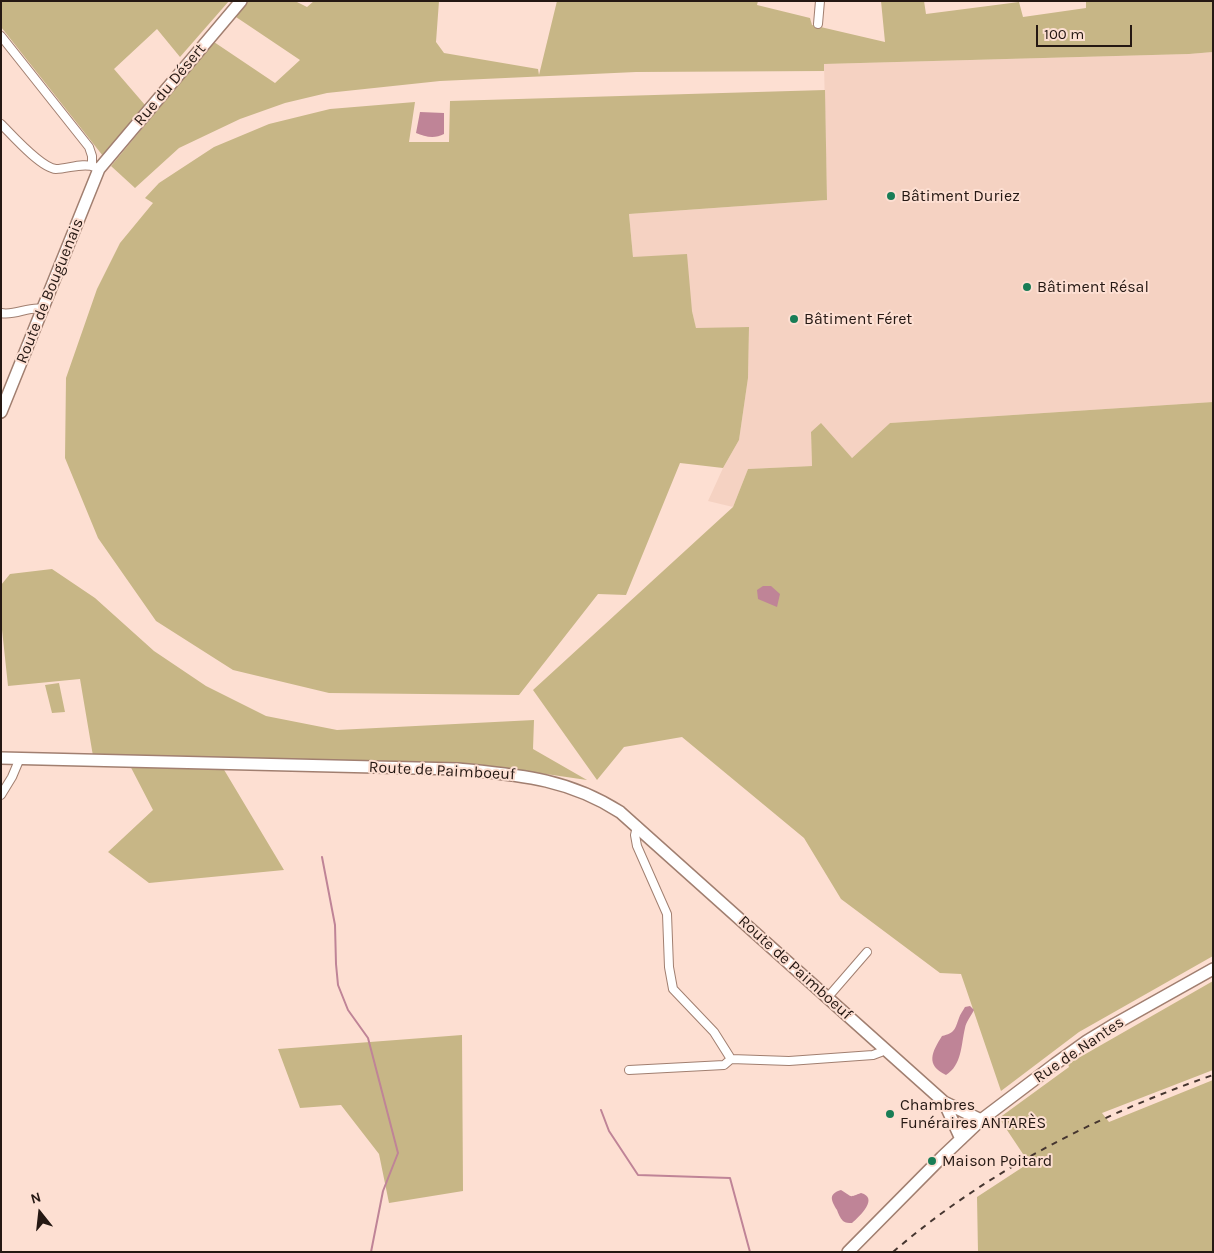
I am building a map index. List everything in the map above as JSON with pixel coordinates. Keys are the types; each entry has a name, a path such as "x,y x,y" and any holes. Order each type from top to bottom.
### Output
{"street":[{"name":"Rue du Désert","path":"95,168 241,1"},
{"path":"818,24 820,1"},
{"path":"1,36 90,147 95,168 81,166 58,169 46,166 1,124"},
{"name":"Route de Bouguenais","path":"1,412 34,331 95,168"},
{"path":"1,313 42,309"},
{"name":"Route de Paimboeuf","path":"1,758 458,769 522,775 560,784 591,795 620,812 637,826 944,1102 981,1120"},
{"path":"1,795 20,758"},
{"path":"637,826 635,835 637,846 668,914 669,967 673,990 714,1032 731,1059"},
{"path":"828,997 867,952"},
{"name":"Rue de Nantes","path":"848,1252 981,1120 1088,1041 1213,969"},
{"path":"629,1070 724,1065 731,1059 789,1061 873,1055 884,1048"},
{"name":"Route de Paimboeuf","path":"944,1102 961,1139"}],"shaded area":[{"path":"1,1 229,1 180,57 157,29 114,69 145,105 103,156 1,27"},
{"path":"248,1 295,1 307,7 314,1 439,1 436,42 444,53 538,69 539,75 557,1 758,1 757,5 810,18 812,25 885,42 881,1 924,1 926,14 1019,2 1023,17 1086,8 1086,1 1213,1 1213,52 824,64 824,71 636,72 440,81 327,93 285,103 240,119 179,148 135,188 111,166 214,42 275,83 300,60 236,17"},
{"path":"1213,52 1213,402 890,423 852,458 811,432 812,466 748,469 733,507 708,501 723,468 739,440 748,378 749,327 696,329 692,311 633,257 629,214 827,200 824,64"},
{"path":"825,90 827,200 629,214 633,257 687,254 692,311 696,328 749,327 748,378 739,440 723,468 680,463 626,595 598,594 519,695 329,693 233,670 156,621 98,538 65,458 66,378 97,289 120,243 153,203 145,198 159,183 214,147 269,124 330,109 415,102 409,142 449,142 450,101"},
{"path":"420,112 444,113 444,134 430,137 416,133"},
{"path":"1213,402 1213,956 1079,1032 1001,1091 961,974 940,973 841,899 804,838 682,737 624,747 597,780 533,690 733,507 748,469 812,466 811,432 821,423 852,458 890,423"},
{"path":"52,569 95,598 154,651 206,686 266,716 337,730 534,720 533,749 587,780 477,764 217,758 284,870 149,883 108,852 153,810 125,756 93,756 80,679 8,686 1,620 1,585 10,574"},
{"path":"763,586 771,586 780,594 777,607 758,599 757,590"},
{"path":"59,683 65,712 52,713 45,685"},
{"path":"1213,981 1213,1070 1102,1113 1109,1122 1213,1080 1213,1252 978,1252 977,1197 1029,1163 999,1118 1069,1067 1068,1064"},
{"path":"970,1006 974,1010 967,1021 958,1060 946,1075 935,1067 933,1062 932,1058 935,1047 942,1036 954,1030 965,1007"},
{"path":"462,1035 463,1191 389,1203 379,1154 341,1105 300,1108 278,1049"},
{"path":"841,1190 851,1196 861,1193 866,1195 868,1199 866,1207 852,1223 846,1223 842,1220 832,1200 832,1195"}],"waterway":[{"path":"322,857 335,925 338,985 348,1010 368,1038 398,1153 383,1191 371,1252"},
{"path":"601,1110 609,1131 638,1175 730,1178 750,1252"}],"railway":[{"path":"893,1252 966,1196 1044,1148 1127,1109 1213,1075"}],"place":[{"name":"Bâtiment Duriez","path":"891,196"},
{"name":"Bâtiment Résal","path":"1027,287"},
{"name":"Bâtiment Féret","path":"794,319"},
{"name":"Chambres Funéraires ANTARÈS","path":"890,1114"},
{"name":"Maison Poitard","path":"932,1161"}]}
